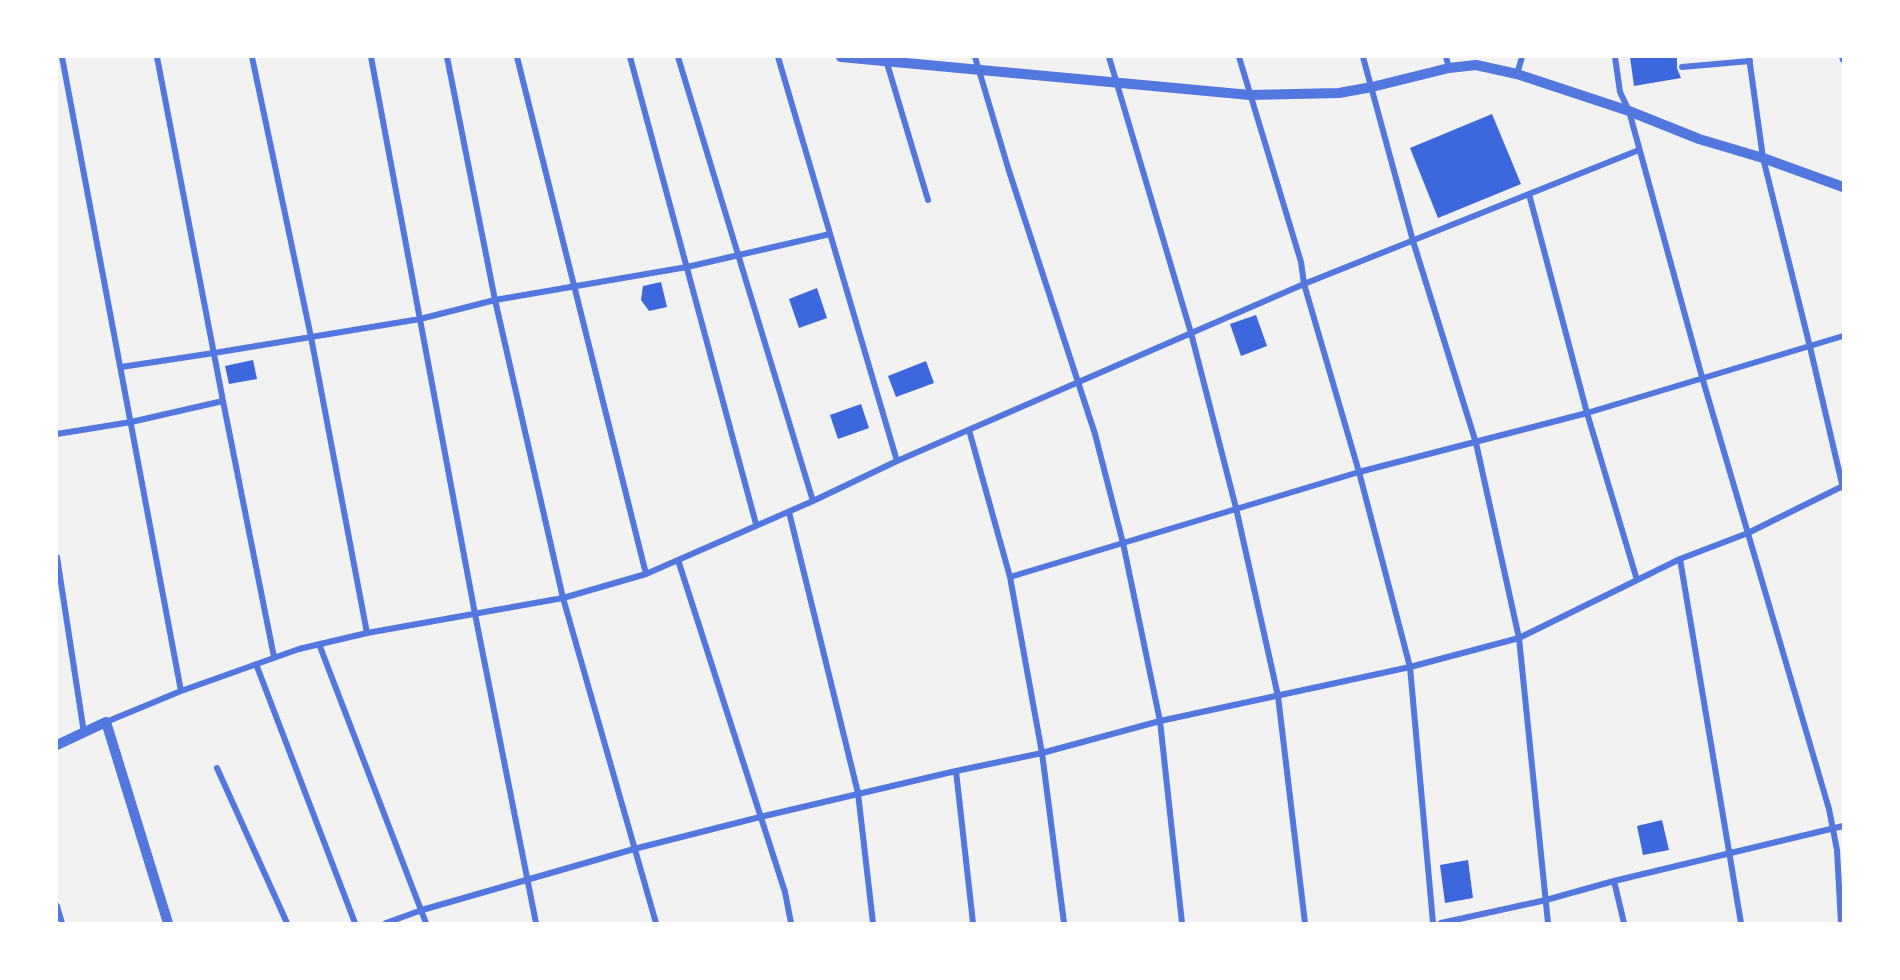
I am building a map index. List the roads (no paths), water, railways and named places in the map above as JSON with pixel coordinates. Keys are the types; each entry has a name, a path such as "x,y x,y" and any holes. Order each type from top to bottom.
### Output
{"street":[{"path":"62,57 181,691"},
{"path":"157,57 274,657"},
{"path":"252,57 310,337 367,633"},
{"path":"371,57 475,614 536,923"},
{"path":"447,57 495,300 563,598 656,923"},
{"path":"517,57 576,286 646,574"},
{"path":"630,57 756,524"},
{"path":"678,57 813,501"},
{"path":"778,57 897,461"},
{"path":"841,57 885,59 1250,95 1313,95 1372,87 1448,62 1476,65 1486,62 1629,111 1699,139 1763,158 1843,187"},
{"path":"975,57 1009,171 1095,434 1123,543 1160,721 1182,923"},
{"path":"1109,57 1191,333 1236,508 1278,696 1305,923"},
{"path":"1239,57 1301,262 1304,284 1359,472 1410,667 1433,923"},
{"path":"1363,57 1413,241 1476,443 1519,638 1548,923"},
{"path":"1517,74 1522,57"},
{"path":"1615,57 1620,92 1629,111 1702,377 1834,828 1841,923"},
{"path":"885,59 928,200"},
{"path":"386,923 422,910 634,849 760,817 1042,753 1160,721 1410,667 1519,638 1680,559 1748,533 1843,487 1763,158 1750,59 1682,67"},
{"path":"57,745 181,691 274,657 367,633 563,598 646,574 756,524 789,512 897,461 1304,284 1639,150"},
{"path":"1528,194 1587,413 1637,580"},
{"path":"120,367 420,319 495,300 687,267 830,234"},
{"path":"1010,577 1359,472 1587,413 1843,336"},
{"path":"57,434 131,422 223,401"},
{"path":"969,430 1010,577 1042,753 1064,923"},
{"path":"789,512 858,793 873,923"},
{"path":"57,557 84,733"},
{"path":"1680,559 1741,923"},
{"path":"678,560 785,892 791,923"},
{"path":"319,644 426,923"},
{"path":"256,664 355,923"},
{"path":"106,722 168,923"},
{"path":"217,768 286,923"},
{"path":"956,771 973,923"},
{"path":"1441,923 1546,900 1614,881 1843,826"},
{"path":"1614,881 1624,923"},
{"path":"57,906 62,923"}]}
